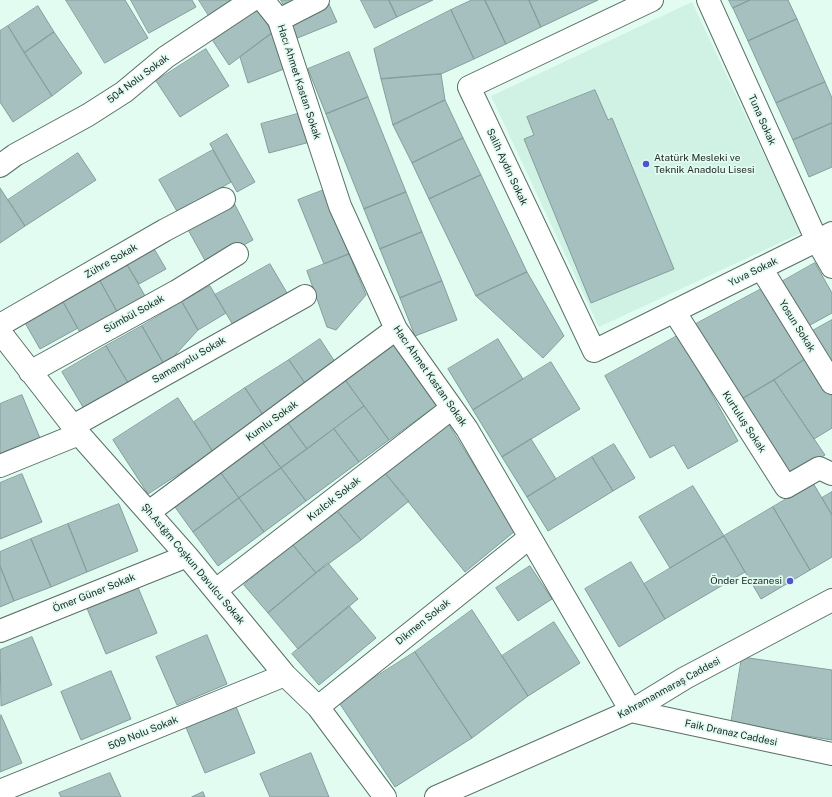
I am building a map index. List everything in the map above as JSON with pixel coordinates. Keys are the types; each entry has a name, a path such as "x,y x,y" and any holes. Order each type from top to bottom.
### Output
{"street":[{"name":"504 Nolu Sokak","path":"0,166 15,155 88,115 124,92 166,57 252,0"},
{"name":"Hacı Ahmet Kastan Sokak","path":"263,0 279,20 340,206 396,329 467,429 529,538 631,711"},
{"path":"279,20 318,0"},
{"name":"Salih Aydın Sokak","path":"652,0 469,87 594,351 674,311"},
{"name":"Tuna Sokak","path":"708,0 824,237 832,267"},
{"name":"Zühre Sokak","path":"0,324 165,230 224,199"},
{"name":"Yuva Sokak","path":"674,311 824,237"},
{"name":"Sümbül Sokak","path":"30,372 238,254"},
{"name":"Yosun Sokak","path":"761,268 832,383"},
{"name":"Samanyolu Sokak","path":"0,466 76,430 305,296"},
{"name":"Kurtuluş Sokak","path":"674,311 786,487 819,468 832,474"},
{"name":"Kumlu Sokak","path":"148,512 396,329"},
{"name":"Şh.Astğm Coşkun Davulcu Sokak","path":"0,332 76,430 187,556 285,675 318,707 385,797"},
{"name":"Kızılcık Sokak","path":"216,590 452,408"},
{"name":"Dikmen Sokak","path":"318,707 529,538"},
{"name":"Ömer Güner Sokak","path":"0,631 187,556"},
{"name":"Kahramanmaraş Caddesi","path":"436,797 631,711 685,678 832,600"},
{"name":"509 Nolu Sokak","path":"0,791 285,675"},
{"name":"Faik Dranaz Caddesi","path":"631,711 832,754"}],"shaded area":[{"name":"Atatürk Mesleki ve Teknik Anadolu Lisesi","path":"692,2 801,233 599,327 491,96"}],"building":[{"path":"66,0 125,0 148,38 105,63"},
{"path":"131,0 192,0 196,7 149,33"},
{"path":"199,0 237,0 211,19"},
{"path":"281,0 303,0 286,9"},
{"path":"361,0 389,0 397,17 375,28"},
{"path":"389,0 433,0 397,17"},
{"path":"472,0 485,0 506,44 474,59 451,10"},
{"path":"485,0 529,0 541,27 506,44"},
{"path":"529,0 598,0 541,27"},
{"path":"729,0 750,0 733,8"},
{"path":"750,0 788,0 797,19 748,41 733,8"},
{"path":"328,2 337,22 295,39 286,19"},
{"path":"38,6 54,32 24,53 8,26"},
{"path":"258,7 272,33 229,65 213,41"},
{"path":"451,10 474,59 441,74 381,79 374,49"},
{"path":"797,19 825,82 776,103 748,41"},
{"path":"8,26 52,96 13,122 0,102 0,31"},
{"path":"54,32 82,73 52,96 24,53"},
{"path":"272,33 284,69 248,83 240,57"},
{"path":"206,49 229,86 180,117 156,81"},
{"path":"349,52 368,97 326,114 308,69"},
{"path":"441,74 445,100 393,125 381,79"},
{"path":"825,82 832,98 832,123 793,140 776,103"},
{"path":"595,90 608,120 612,118 674,269 591,303 524,139 534,135 527,117"},
{"path":"368,97 406,192 364,209 326,114"},
{"path":"445,100 463,138 412,163 393,125"},
{"path":"301,113 310,142 269,153 261,124"},
{"path":"832,123 832,167 809,177 793,140"},
{"path":"227,134 255,182 237,192 210,144"},
{"path":"463,138 481,175 429,199 412,163"},
{"path":"213,150 231,182 178,213 159,180"},
{"path":"78,153 96,180 25,226 8,200"},
{"path":"481,175 527,272 476,296 429,199"},
{"path":"0,188 25,226 0,243"},
{"path":"324,190 349,254 324,264 298,200"},
{"path":"406,192 422,232 380,249 364,209"},
{"path":"233,201 253,240 207,264 186,226"},
{"path":"422,232 442,281 400,298 380,249"},
{"path":"153,247 166,269 139,284 126,263"},
{"path":"349,254 366,295 336,330 327,327 307,271"},
{"path":"126,263 148,301 120,317 99,279"},
{"path":"815,263 832,293 832,313 801,330 776,285"},
{"path":"270,264 290,298 236,330 215,295"},
{"path":"527,272 564,336 543,358 476,296"},
{"path":"99,279 120,317 83,338 62,300"},
{"path":"442,281 457,320 415,336 400,298"},
{"path":"210,286 226,313 198,330 182,302"},
{"path":"767,286 811,355 774,380 737,402 694,325"},
{"path":"62,300 78,328 40,349 24,321"},
{"path":"182,302 198,330 165,366 142,326"},
{"path":"832,320 832,373 807,334"},
{"path":"142,326 165,366 130,386 106,346"},
{"path":"679,335 738,441 688,469 674,445 650,458 605,376"},
{"path":"320,339 339,368 309,389 289,360"},
{"path":"498,339 523,379 473,410 448,369"},
{"path":"396,344 440,403 389,440 346,381"},
{"path":"106,346 130,386 86,412 62,372"},
{"path":"811,355 832,389 832,428 814,439 774,380"},
{"path":"289,360 309,389 265,418 245,388"},
{"path":"551,362 580,409 502,457 473,410"},
{"path":"774,380 825,455 788,476 737,402"},
{"path":"346,381 364,406 307,449 288,423"},
{"path":"245,388 265,418 213,452 194,422"},
{"path":"22,395 42,443 0,461 0,404"},
{"path":"178,398 213,452 148,494 113,440"},
{"path":"364,406 389,440 359,462 334,429"},
{"path":"288,423 307,449 281,468 262,442"},
{"path":"449,425 515,531 465,572 385,473"},
{"path":"334,429 359,462 306,501 281,468"},
{"path":"531,439 556,479 527,497 502,457"},
{"path":"262,442 281,468 239,498 221,473"},
{"path":"614,444 635,478 613,491 592,457"},
{"path":"592,457 613,491 548,531 527,497"},
{"path":"281,468 306,501 264,532 239,498"},
{"path":"221,473 239,498 193,532 175,507"},
{"path":"385,473 409,501 361,540 338,512"},
{"path":"22,474 42,522 0,539 0,483"},
{"path":"813,483 832,515 832,557 810,570 773,507"},
{"path":"693,486 724,536 670,568 639,517"},
{"path":"832,492 832,515 822,498"},
{"path":"239,498 264,532 218,566 193,532"},
{"path":"119,504 138,551 87,572 68,524"},
{"path":"773,507 810,570 761,599 724,536"},
{"path":"338,512 361,540 316,573 293,545"},
{"path":"68,524 87,572 51,587 31,539"},
{"path":"724,536 745,572 665,619 644,584"},
{"path":"31,539 51,587 14,601 0,566 0,552"},
{"path":"293,545 316,573 268,613 244,585"},
{"path":"631,562 665,619 619,647 585,589"},
{"path":"328,563 358,599 298,649 268,613"},
{"path":"0,566 14,601 0,607"},
{"path":"530,566 552,599 518,621 496,588"},
{"path":"137,585 157,633 106,654 86,606"},
{"path":"349,606 376,638 319,685 292,654"},
{"path":"472,610 528,696 472,738 415,652"},
{"path":"554,622 580,663 528,696 502,656"},
{"path":"207,635 227,684 177,705 156,657"},
{"path":"32,637 52,685 1,706 0,650"},
{"path":"415,652 472,738 395,787 338,701"},
{"path":"742,657 832,670 832,740 731,724"},
{"path":"111,671 131,719 81,740 61,692"},
{"path":"235,704 255,753 205,773 185,725"},
{"path":"1,715 22,763 0,772 0,716"},
{"path":"311,753 329,797 270,797 260,774"},
{"path":"110,773 121,797 61,797 59,793"},
{"path":"203,792 205,797 192,797"}],"place":[{"name":"Atatürk Mesleki ve Teknik Anadolu Lisesi","path":"646,164"},
{"name":"Önder Eczanesi","path":"790,581"}]}
